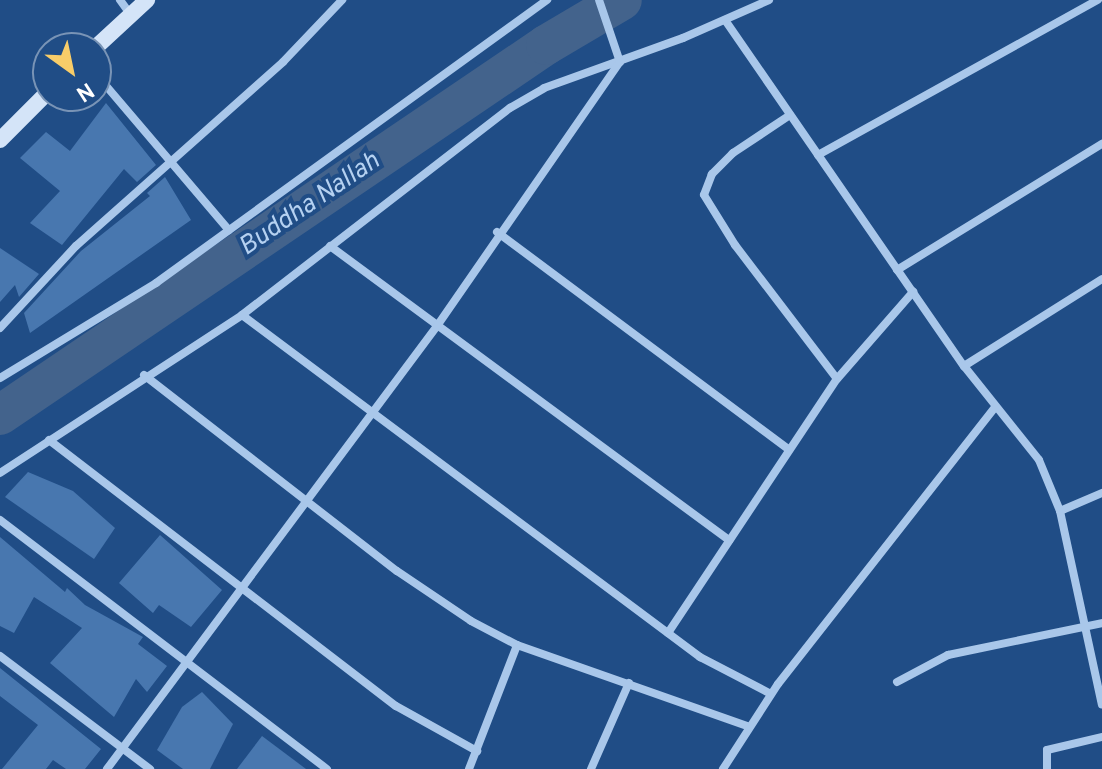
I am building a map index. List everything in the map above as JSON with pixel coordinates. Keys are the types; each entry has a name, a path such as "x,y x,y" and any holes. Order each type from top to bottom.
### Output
{"street":[{"path":"120,0 131,16"},
{"path":"112,33 147,0"},
{"path":"0,328 76,246 175,161 342,0"},
{"path":"0,378 145,291 547,0"},
{"path":"599,0 620,62"},
{"path":"0,473 144,375 242,315 510,108 544,88 620,62 769,0"},
{"path":"818,155 1098,0"},
{"path":"725,20 964,366 1039,460 1060,511 1102,705"},
{"path":"107,769 437,326 497,232 620,62"},
{"path":"112,92 175,161 229,230"},
{"path":"0,140 32,108"},
{"path":"790,115 733,153 712,174 704,195 735,245 837,379"},
{"path":"897,270 1102,144"},
{"path":"497,232 789,450"},
{"path":"330,246 729,540"},
{"path":"964,366 1102,279"},
{"path":"668,633 837,379 913,292"},
{"path":"242,315 710,664 771,694"},
{"path":"144,375 436,599 517,645 747,726"},
{"path":"723,769 747,726 771,694 995,407"},
{"path":"49,440 396,706 477,751"},
{"path":"1060,511 1102,493"},
{"path":"0,520 327,769"},
{"path":"897,682 948,655 1102,623"},
{"path":"469,769 517,645"},
{"path":"0,656 150,769"},
{"path":"591,769 629,683"},
{"path":"1047,769 1047,750 1102,737"}],"building":[{"path":"112,110 156,165 137,182 124,169 62,245 30,223 60,191 20,158 46,132 70,151 99,112"},
{"path":"165,177 191,220 30,333 24,313 81,251 150,196 147,193"},
{"path":"0,248 39,274 19,297 15,285 0,302"},
{"path":"28,472 73,491 115,528 94,559 5,497"},
{"path":"160,535 222,590 191,627 159,605 153,613 119,583"},
{"path":"0,537 65,592 67,588 85,605 143,637 138,644 167,666 147,692 136,679 114,717 50,663 82,628 34,597 14,633 0,626"},
{"path":"0,668 101,749 85,769 66,769 53,760 46,769 2,769 38,725 0,696"},
{"path":"202,692 233,724 210,769 183,769 157,750 182,707"},
{"path":"262,736 306,769 237,769"}],"waterway":[{"name":"Buddha Nallah","path":"0,415 546,45 622,0"}]}
